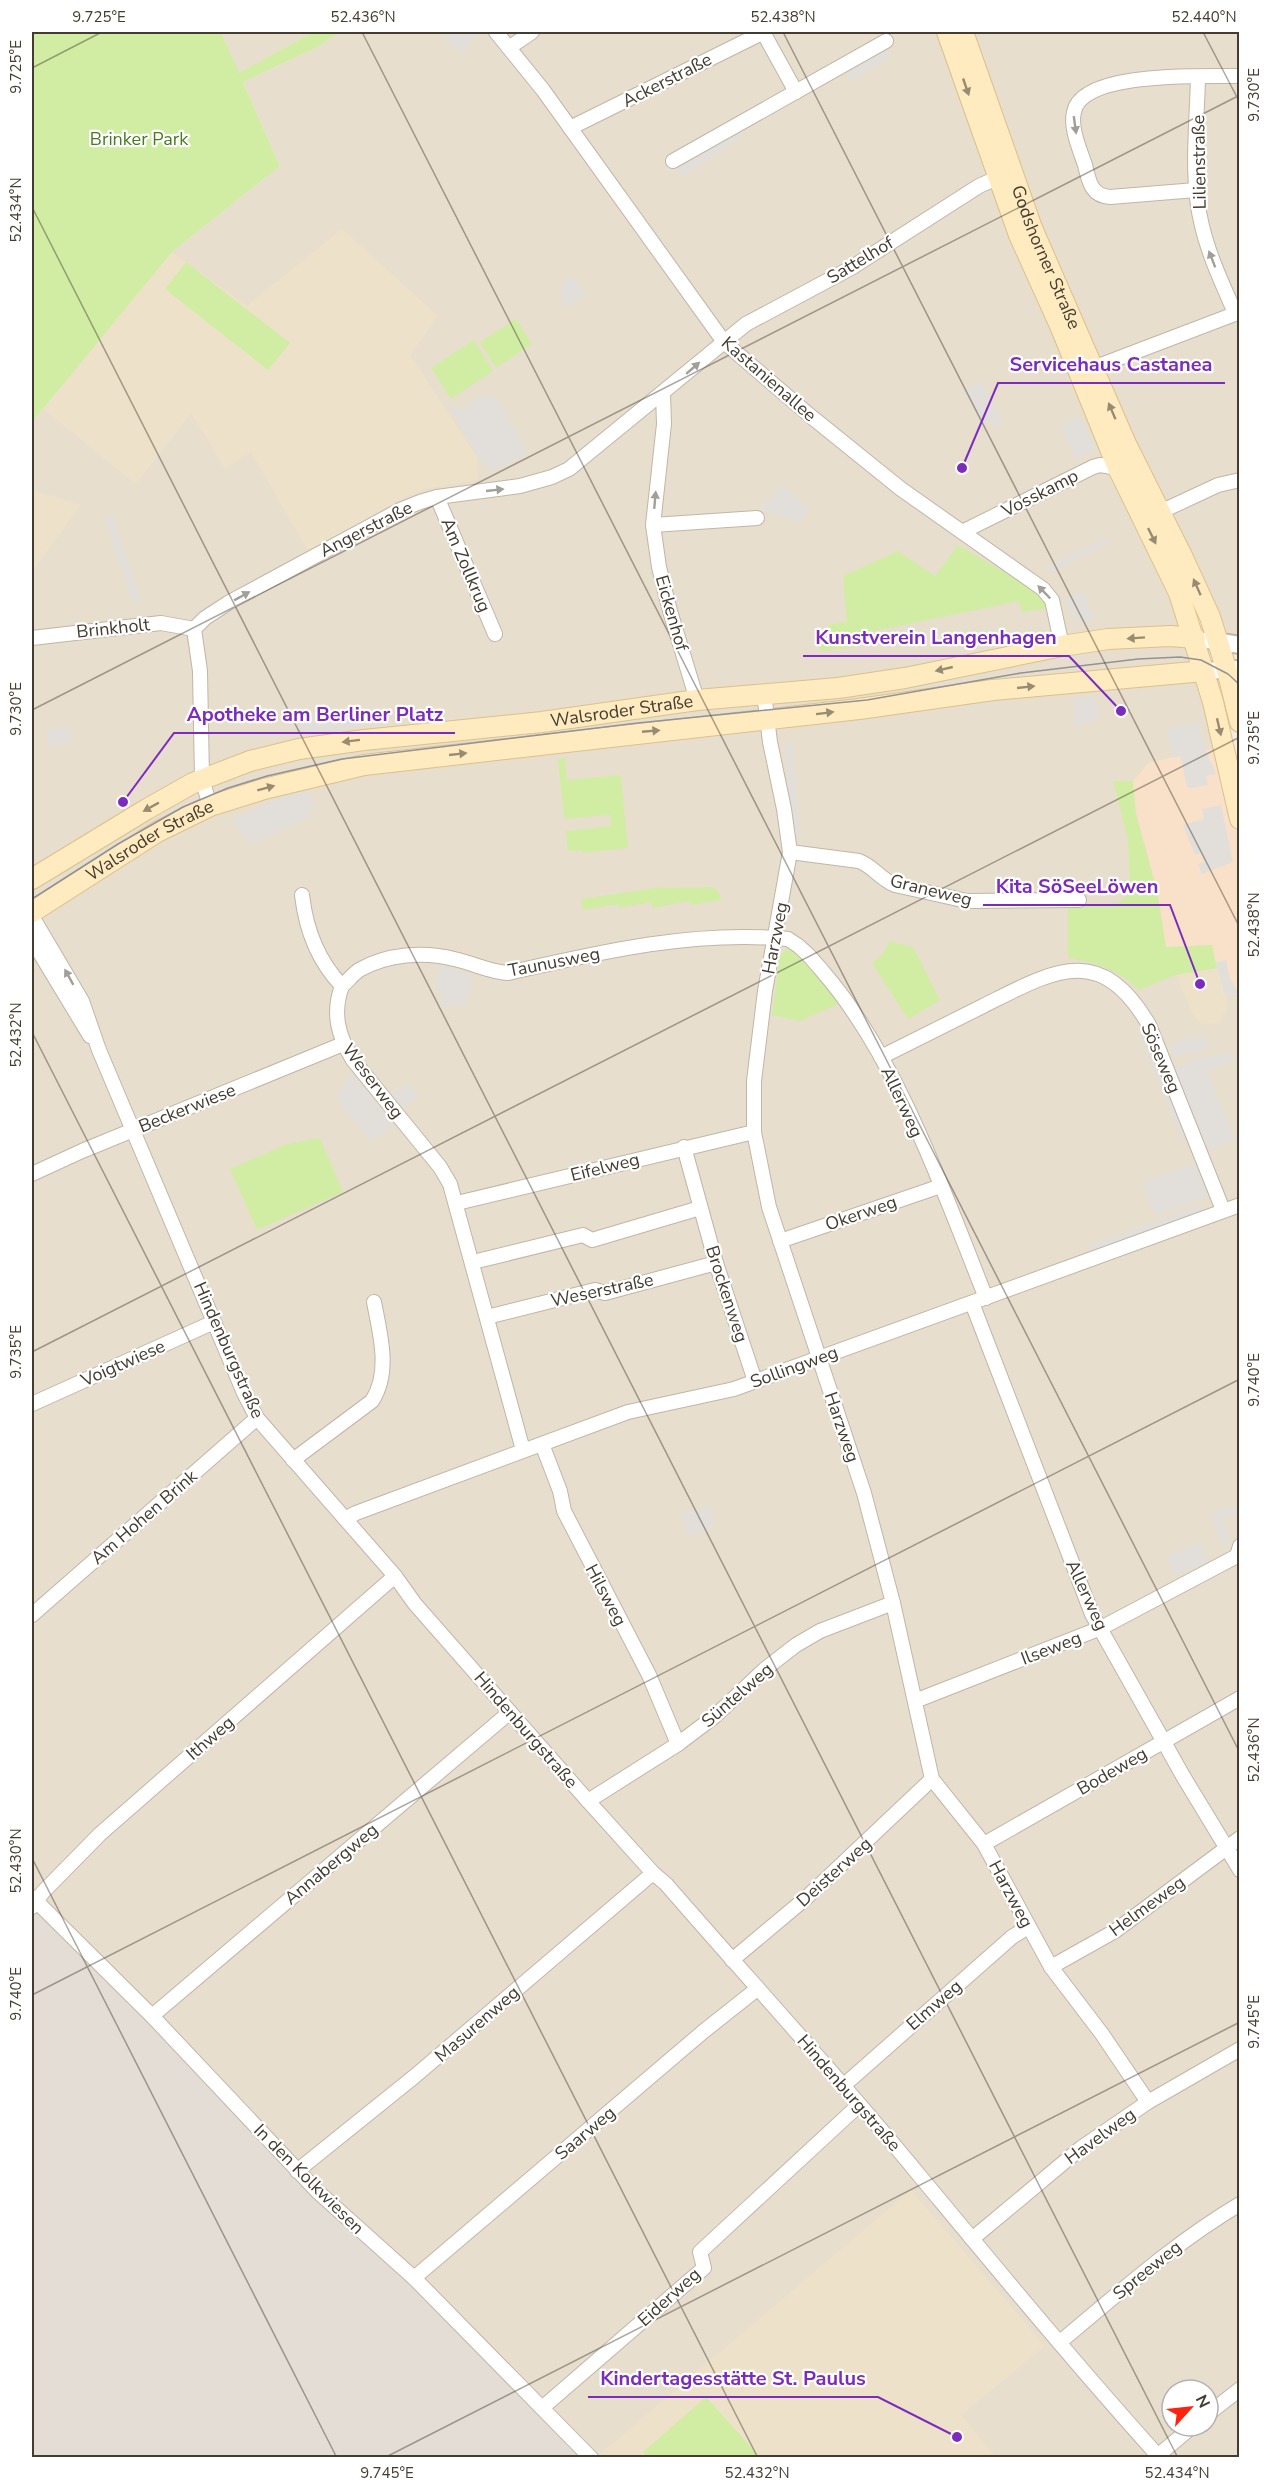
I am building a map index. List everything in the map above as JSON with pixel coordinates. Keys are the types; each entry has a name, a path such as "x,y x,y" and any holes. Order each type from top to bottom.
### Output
{"main road":[{"name":"Godshorner Straße","path":"947,32 1019,235 1065,337 1118,468 1179,593 1204,671 1239,819"},
{"name":"Godshorner Straße","path":"963,32 1032,228 1126,444 1195,581 1233,669 1239,722"},
{"name":"Walsroder Straße","path":"32,879 147,809 202,779 250,761 330,744 542,722 697,700 871,684 1062,646 1146,637 1195,638"},
{"name":"Walsroder Straße","path":"32,912 157,832 210,806 264,789 364,765 767,720 993,690 1204,671"}],"street":[{"name":"Kastanienallee","path":"496,32 570,128 724,342 901,489 964,531 1050,596 1062,646"},
{"path":"510,48 532,32"},
{"name":"Ackerstraße","path":"570,128 764,32 796,92"},
{"path":"673,161 886,41"},
{"path":"1196,190 1110,197 1102,197 1096,193 1090,184 1073,123 1077,102 1107,84 1120,81 1239,76"},
{"name":"Lilienstraße","path":"1198,77 1196,190 1206,242 1237,312"},
{"name":"Sattelhof","path":"724,342 766,312 851,268 979,186 998,178"},
{"path":"1093,368 1237,312"},
{"name":"Angerstraße","path":"194,628 228,603 400,510 437,497 504,490 552,477 580,461 724,342"},
{"name":"Eickenhof","path":"663,394 663,424 653,525 659,567 670,611 697,700"},
{"name":"Vosskamp","path":"964,531 1093,467 1100,465 1118,468"},
{"path":"1160,512 1218,485 1239,480"},
{"name":"Am Zollkrug","path":"437,497 495,634"},
{"path":"653,525 757,519"},
{"name":"Brinkholt","path":"32,638 161,623 194,628"},
{"path":"194,628 200,671 202,779 210,806"},
{"name":"Walsroder Straße","path":"1195,638 1239,645"},
{"name":"Walsroder Straße","path":"1204,671 1233,669"},
{"name":"Harzweg","path":"764,693 790,852 757,1048 754,1081 754,1132 764,1184 780,1241 864,1493 893,1603 932,1779 984,1844 1051,1967 1102,2034 1148,2102"},
{"name":"Graneweg","path":"790,852 859,861 869,865 885,881 895,885 967,901 1079,900"},
{"path":"302,895 316,949 328,972 342,986"},
{"name":"Hindenburgstraße","path":"32,921 36,923 82,1001 99,1050 257,1418 395,1576 415,1604 843,2086 1060,2342 1069,2356 1158,2457"},
{"name":"Taunusweg","path":"342,986 358,971 382,961 419,954 437,955 495,972 508,973 587,955 675,941 776,938"},
{"name":"Allerweg","path":"776,938 788,939 800,946 844,996 881,1057 941,1185 986,1298"},
{"name":"Hindenburgstraße","path":"32,940 99,1050"},
{"name":"Söseweg","path":"881,1057 1042,976 1073,971 1104,977 1123,990 1140,1009 1149,1025 1223,1210"},
{"name":"Weserweg","path":"342,986 336,1001 336,1017 343,1044 352,1060 440,1167 450,1184 523,1450"},
{"name":"Beckerwiese","path":"32,1174 343,1044"},
{"name":"Eifelweg","path":"457,1203 754,1132"},
{"name":"Brockenweg","path":"684,1147 716,1263 755,1381"},
{"name":"Okerweg","path":"780,1241 941,1185"},
{"name":"Sollingweg","path":"345,1519 628,1412 689,1400 755,1381 1239,1205"},
{"path":"473,1262 583,1235 592,1240 700,1208"},
{"name":"Weserstraße","path":"487,1317 595,1290 605,1293 716,1263"},
{"path":"293,1460 372,1401 377,1394 383,1355 374,1302"},
{"name":"Allerweg","path":"972,1303 1083,1594 1164,1742 1239,1870"},
{"name":"Voigtwiese","path":"32,1404 214,1322"},
{"name":"Am Hohen Brink","path":"32,1615 257,1418"},
{"name":"Hilsweg","path":"542,1444 560,1491 564,1511 649,1675 678,1744"},
{"name":"Ilseweg","path":"915,1701 1101,1628 1237,1556 1239,1546"},
{"name":"Ithweg","path":"33,1902 100,1834 395,1576"},
{"name":"Süntelweg","path":"588,1801 678,1744 715,1716 765,1669 796,1646 820,1631 893,1603"},
{"name":"Bodeweg","path":"984,1844 1239,1698"},
{"name":"Annabergweg","path":"152,2016 510,1712"},
{"name":"Deisterweg","path":"732,1960 806,1898 932,1779"},
{"name":"Helmeweg","path":"1051,1967 1115,1931 1239,1838"},
{"name":"Masurenweg","path":"297,2171 416,2076 653,1873"},
{"name":"In den Kolkwiesen","path":"33,1902 152,2016 297,2171 414,2278 591,2457"},
{"name":"Elmweg","path":"843,2086 1012,1937 1028,1927"},
{"name":"Saarweg","path":"414,2278 757,1989"},
{"name":"Havelweg","path":"972,2239 1081,2148 1148,2102 1239,2049"},
{"name":"Eiderweg","path":"542,2408 704,2268 700,2252 859,2105"},
{"name":"Spreeweg","path":"1060,2342 1191,2235 1239,2204"},
{"path":"1220,2404 1239,2389"},
{"path":"1158,2457 1180,2438"}],"shaded area":[{"path":"221,32 313,32 239,74"},
{"path":"340,32 947,32 1176,594 1218,748 1148,763 1212,945 1223,995 1239,993 1239,2457 591,2457 32,1897 32,422 172,252 280,166 243,82 318,47"},
{"path":"449,32 478,33 463,53 444,38"},
{"path":"963,32 1239,32 1239,645 1219,641 1126,444"},
{"path":"885,50 891,58 850,81 846,72"},
{"path":"736,130 741,138 682,177 678,169"},
{"path":"342,229 438,316 410,355 477,457 478,480 428,488 399,500 308,551 251,452 225,469 191,413 136,484 42,408 172,252 247,306"},
{"path":"572,276 585,296 566,307 560,295 563,283"},
{"path":"982,382 1003,424 994,428 990,420 982,425 965,390"},
{"path":"486,394 489,399 495,395 528,453 493,471 478,456 450,409 457,406 461,412 471,407 469,402"},
{"path":"1080,417 1096,448 1076,459 1060,427"},
{"path":"782,485 809,509 799,522 761,509"},
{"path":"32,490 81,505 32,572"},
{"path":"112,515 141,603 136,604 131,597 104,517"},
{"path":"1108,537 1110,542 1050,573 1047,567"},
{"path":"1083,591 1094,620 1079,623 1065,600"},
{"path":"1094,696 1098,719 1075,726 1073,698"},
{"path":"356,714 365,727 300,734 299,720"},
{"path":"1199,723 1205,750 1216,774 1206,776 1208,785 1191,788 1187,787 1180,755 1172,757 1167,729"},
{"path":"69,727 72,743 49,746 47,730"},
{"path":"792,741 800,832 794,841 785,748"},
{"path":"1218,748 1239,821 1239,993 1224,995 1212,945 1166,948 1157,891 1136,814 1133,793 1133,781 1148,763"},
{"path":"308,791 316,810 308,809 310,816 261,840 249,844 233,820 276,799"},
{"path":"1221,805 1233,862 1202,874 1198,864 1204,862 1201,853 1195,855 1183,825 1204,819 1202,809"},
{"path":"1212,945 1223,994 1227,995 1226,1014 1222,1014 1221,1023 1202,1024 1194,1018 1176,975 1139,990 1166,948"},
{"path":"1226,960 1230,979 1239,993 1224,995 1216,962"},
{"path":"441,965 473,976 465,1005 440,1007 443,992 435,990"},
{"path":"1146,1028 1189,1135 1181,1138 1138,1031"},
{"path":"1191,1037 1206,1037 1207,1051 1190,1051 1174,1057 1170,1046"},
{"path":"1230,1053 1235,1060 1206,1072 1235,1140 1208,1151 1173,1069 1199,1058"},
{"path":"351,1072 393,1124 372,1141 337,1099"},
{"path":"408,1083 419,1096 402,1109 391,1096"},
{"path":"1195,1163 1208,1196 1156,1216 1143,1183"},
{"path":"1196,1206 1205,1211 1094,1251 1087,1247"},
{"path":"1234,1505 1237,1513 1222,1519 1231,1544 1224,1547 1211,1515"},
{"path":"710,1506 714,1527 688,1537 682,1513"},
{"path":"1201,1543 1208,1562 1174,1575 1167,1556"},
{"path":"32,1897 591,2457 32,2457"},
{"path":"911,2190 1045,2346 961,2415 996,2457 602,2458 599,2455"}],"green space":[{"name":"Brinker Park","path":"32,32 221,32 239,73 313,32 340,32 318,47 243,82 280,166 172,252 32,422"},
{"path":"186,262 290,343 268,370 165,289"},
{"path":"516,319 532,344 496,368 480,342"},
{"path":"474,340 493,371 451,399 431,368"},
{"path":"958,545 1043,595 1049,608 1022,612 1019,601 860,634 852,639 856,647 820,651 818,632 831,624 847,622 843,576 898,551 935,576"},
{"path":"565,758 567,780 621,775 628,848 582,853 582,850 568,851 566,831 611,826 610,815 564,819 558,759"},
{"path":"1113,781 1133,781 1136,814 1157,891 1166,947 1212,945 1217,968 1176,975 1139,990 1115,972 1088,962 1068,958 1068,909 1074,904 1106,905 1121,901 1130,889 1128,840"},
{"path":"713,887 720,894 721,900 690,905 689,901 653,908 651,902 619,908 618,904 583,910 581,899 655,888"},
{"path":"890,941 913,947 940,1000 908,1019 872,963 882,955"},
{"path":"786,949 795,952 841,1003 800,1021 772,1015 780,956"},
{"path":"320,1138 343,1192 257,1230 230,1169 287,1144"},
{"path":"706,2397 760,2457 647,2457 643,2452"}],"tram line":[{"path":"32,899 118,844 183,807 228,788 267,776 342,759 638,723 867,700 1021,673 1138,659 1180,657 1201,660 1228,674 1240,685"}],"place":[{"name":"Servicehaus Castanea","path":"962,468"},
{"name":"Kunstverein Langenhagen","path":"1121,711"},
{"name":"Apotheke am Berliner Platz","path":"123,802"},
{"name":"Kita SöSeeLöwen","path":"1200,984"},
{"name":"Kindertagesstätte St. Paulus","path":"957,2437"}]}
